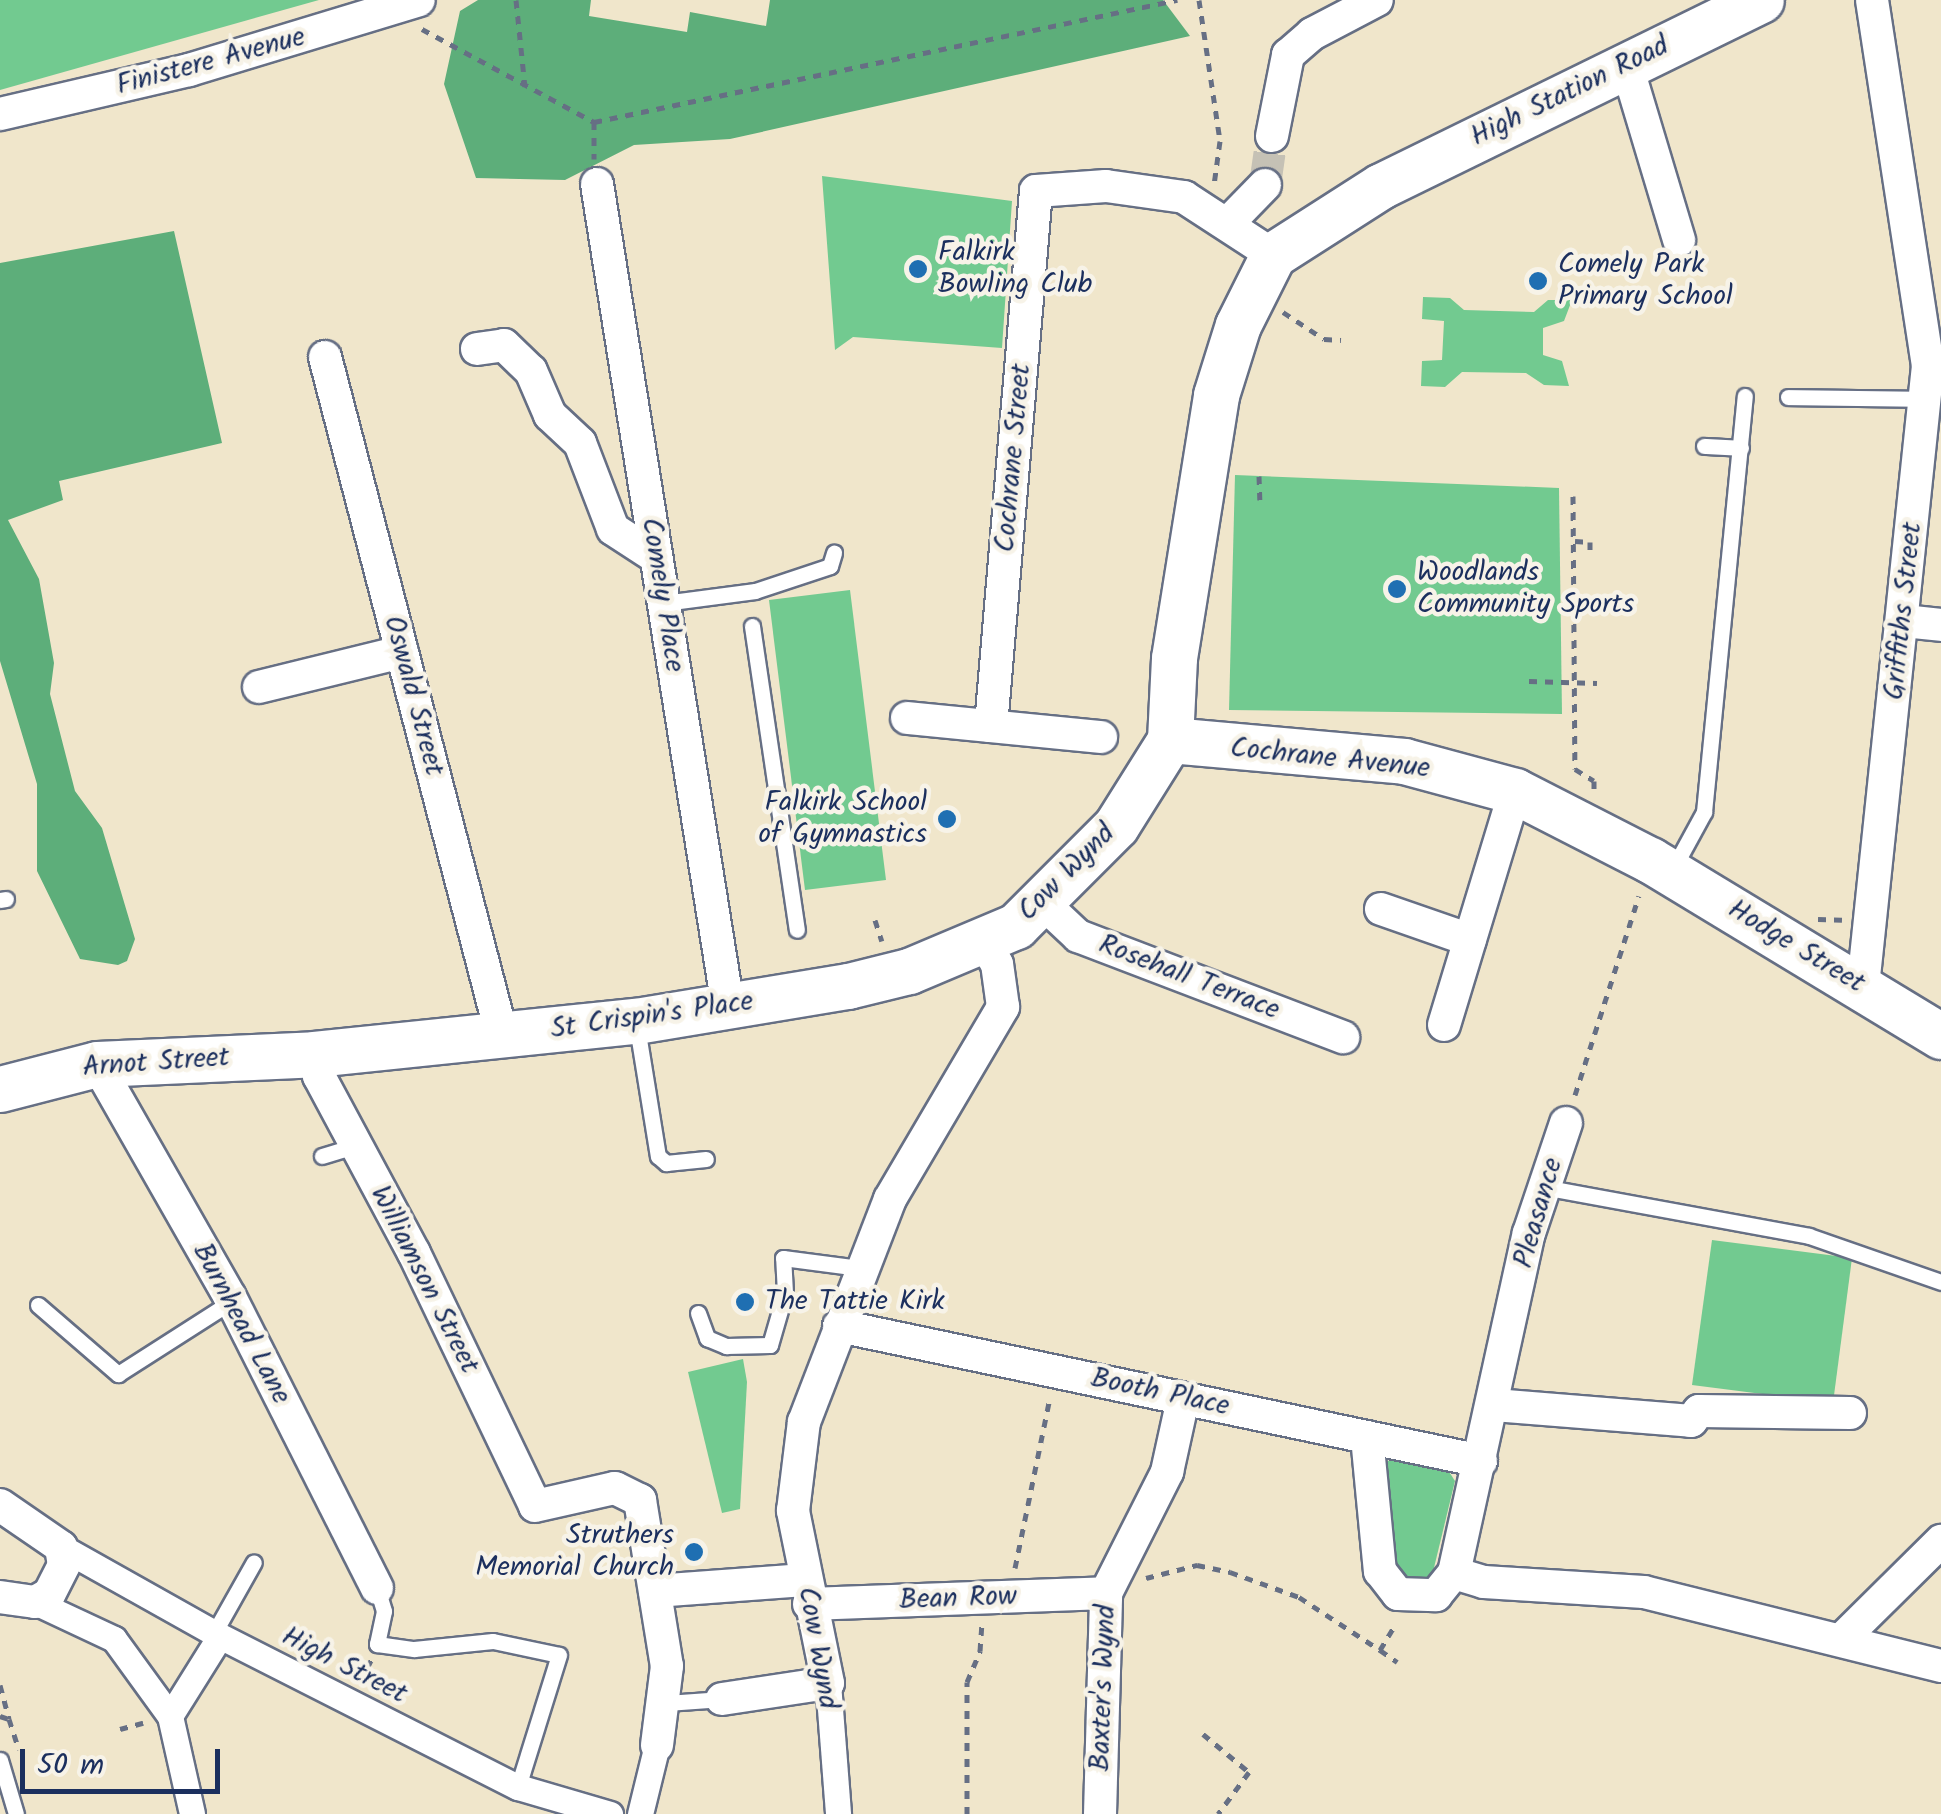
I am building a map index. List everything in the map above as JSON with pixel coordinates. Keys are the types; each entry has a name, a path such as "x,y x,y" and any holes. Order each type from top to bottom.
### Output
{"main road":[{"name":"High Station Road","path":"1273,254 1381,186 1757,1"},
{"name":"Cow Wynd","path":"984,943 1044,904 1116,826 1170,740 1174,658 1216,396 1238,325 1273,254"},
{"name":"Cochrane Avenue","path":"1170,740 1404,761 1515,791 1661,866"},
{"name":"Hodge Street","path":"1661,866 1941,1036"},
{"name":"St Crispin's Place","path":"314,1054 636,1021 728,1006 848,986 984,943"},
{"name":"Arnot Street","path":"0,1089 97,1064 314,1054"}],"street":[{"path":"1272,136 1288,55 1312,34 1377,0"},
{"name":"Griffiths Street","path":"1863,986 1926,399 1928,282 1872,0"},
{"name":"Finistere Avenue","path":"0,114 189,70 398,4"},
{"path":"1626,63 1679,240"},
{"name":"Comely Place","path":"597,184 728,1006"},
{"path":"1265,184 1219,219 1273,254"},
{"name":"Cochrane Street","path":"991,726 1036,191 1106,186 1145,191 1184,197 1219,219"},
{"path":"477,349 504,345 531,371 550,415 580,443 613,529 656,557"},
{"name":"Oswald Street","path":"325,357 502,1036"},
{"path":"1904,622 1941,625"},
{"path":"258,687 402,652"},
{"path":"907,718 1101,737"},
{"path":"1444,1024 1515,791"},
{"name":"Rosehall Terrace","path":"1044,904 1078,936 1343,1037"},
{"path":"1381,910 1470,940"},
{"name":"Cow Wynd","path":"838,1814 828,1683 793,1511 796,1461 858,1268 890,1199 1003,1006 1000,976 984,943"},
{"name":"Williamson Street","path":"314,1054 338,1151 414,1254 535,1506 626,1490 640,1500 655,1591"},
{"name":"Burnhead Lane","path":"97,1064 232,1301 377,1588"},
{"name":"Pleasance","path":"1454,1573 1543,1186 1566,1123"},
{"name":"Booth Place","path":"838,1326 1481,1462"},
{"name":"Baxter's Wynd","path":"1100,1814 1106,1592 1167,1472 1183,1399"},
{"path":"1494,1406 1691,1422 1699,1411 1850,1412"},
{"path":"1367,1438 1380,1571 1398,1594 1410,1599 1436,1595 1454,1573 1484,1582 1644,1592 1941,1666"},
{"path":"0,1505 61,1547 60,1582 18,1601"},
{"path":"1841,1640 1941,1541"},
{"name":"High Street","path":"61,1547 217,1635 518,1787 610,1814"},
{"path":"640,1814 667,1703 655,1591"},
{"name":"Bean Row","path":"655,1591 995,1599 1106,1592"},
{"path":"18,1601 114,1639 170,1716 192,1814"},
{"path":"170,1716 217,1635"},
{"path":"722,1699 828,1683"}],"lane":[{"path":"1661,866 1704,812 1745,396"},
{"path":"1788,397 1926,399"},
{"path":"1704,446 1740,448"},
{"path":"664,603 754,591 830,566 834,553"},
{"path":"752,626 797,930"},
{"path":"636,1021 658,1156 666,1162 706,1159"},
{"path":"1543,1186 1809,1236 1941,1282"},
{"path":"698,1313 708,1338 726,1346 770,1344 784,1293 784,1258 858,1268"},
{"path":"38,1306 118,1374 232,1301"},
{"path":"217,1635 254,1562"},
{"path":"377,1588 384,1611 377,1644 414,1649 493,1641 559,1655 518,1787"},
{"path":"667,1703 722,1699"},
{"path":"0,1760 16,1814"}],"path":[{"path":"516,0 525,86"},
{"path":"398,4 525,86 594,122 1177,0"},
{"path":"1200,0 1220,142 1219,219"},
{"path":"1283,312 1324,339 1341,340"},
{"path":"1259,476 1260,500"},
{"path":"1572,496 1575,769 1594,781 1594,803 1616,820 1608,836"},
{"path":"1574,542 1590,542 1590,551"},
{"path":"1529,681 1597,682"},
{"name":"Pleasance","path":"1566,1123 1661,866"},
{"path":"967,1814 966,1682 980,1651 1056,1371"},
{"path":"1106,1592 1196,1565 1230,1572 1300,1597 1397,1662"},
{"path":"1380,1650 1410,1599"},
{"path":"350,1702 377,1644"},
{"path":"0,1685 9,1719"},
{"path":"1204,1734 1249,1772 1218,1814"}],"green space":[{"path":"0,0 319,0 0,90"},
{"path":"478,0 591,0 589,16 687,32 690,12 766,26 770,0 1163,0 1190,36 730,139 634,145 565,180 476,178 444,84 460,11"},
{"name":"Falkirk Bowling Club","path":"822,176 1012,201 1002,348 853,337 835,350"},
{"path":"174,231 222,443 59,481 63,500 8,520 39,579 54,663 50,694 75,791 102,828 135,939 127,961 118,965 80,959 37,871 37,784 0,661 0,263"},
{"path":"1423,297 1450,298 1464,310 1534,312 1548,300 1572,300 1564,321 1543,328 1543,355 1562,361 1569,386 1544,385 1526,373 1462,372 1445,387 1421,386 1422,361 1442,360 1444,321 1422,319"},
{"name":"Woodlands Community Sports","path":"1235,475 1559,488 1562,714 1229,710"},
{"path":"850,590 886,880 805,890 769,600"},
{"path":"1712,1240 1852,1258 1833,1403 1692,1385"},
{"path":"743,1359 747,1382 740,1509 722,1513 688,1372"},
{"path":"1394,1458 1446,1467 1455,1481 1432,1576 1411,1584 1395,1569 1382,1464"}],"tunnel":[{"path":"1265,185 1272,136"}],"place":[{"name":"Falkirk Bowling Club","path":"918,269"},
{"name":"Comely Park Primary School","path":"1538,281"},
{"name":"Woodlands Community Sports","path":"1397,589"},
{"name":"Falkirk School of Gymnastics","path":"947,819"},
{"name":"The Tattie Kirk","path":"745,1302"},
{"name":"Struthers Memorial Church","path":"694,1552"}]}
